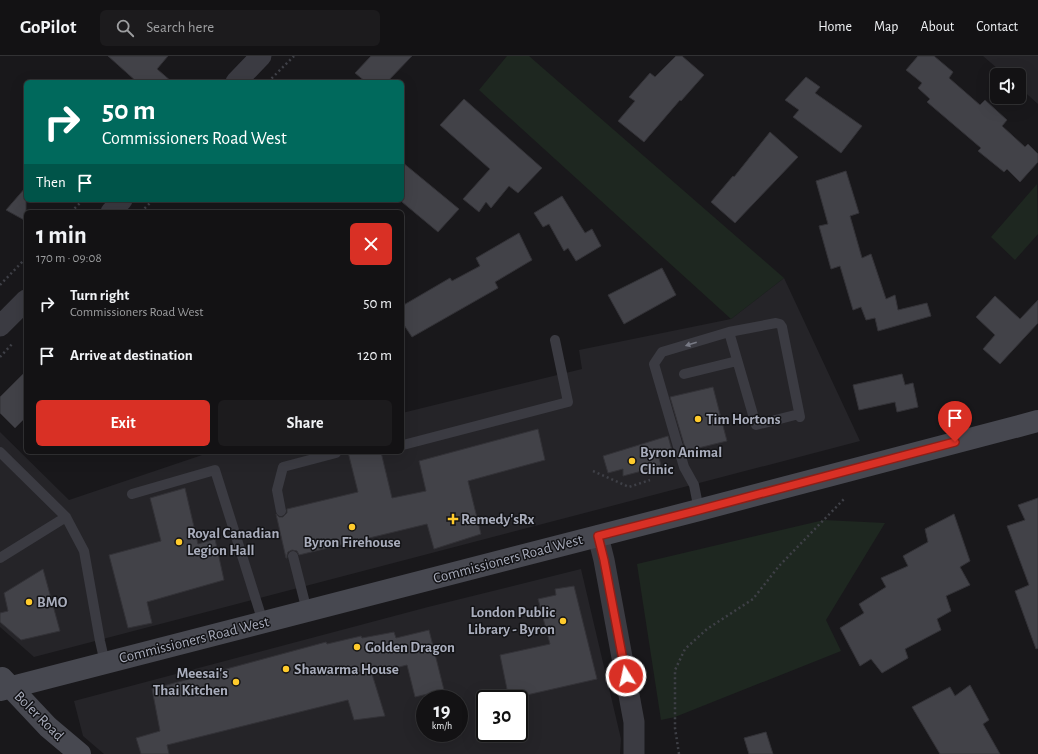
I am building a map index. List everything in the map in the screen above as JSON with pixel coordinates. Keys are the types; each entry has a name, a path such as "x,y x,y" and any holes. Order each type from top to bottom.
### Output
{"main road":[{"name":"Commissioners Road West","path":"4,685 105,663 1038,421"},
{"name":"Boler Road","path":"4,685 48,727 80,754"}],"street":[{"path":"238,80 261,56"},
{"path":"113,210 120,202"},
{"path":"0,326 24,302"},
{"path":"598,536 604,560 634,722 634,754"}],"lane":[{"path":"699,510 694,485 684,467 654,364 662,352 729,332 776,323 781,325 799,416 756,425 729,332"},
{"path":"404,445 568,402 555,340"},
{"path":"684,374 737,361"},
{"path":"0,452 66,517 84,551 105,663"},
{"path":"281,511 277,490 283,467 332,454"},
{"path":"132,494 215,470 263,622"},
{"path":"0,558 66,517"},
{"path":"294,556 307,611"}],"path":[{"path":"270,80 294,56"},
{"path":"73,210 81,202"},
{"path":"143,210 151,202"},
{"path":"0,285 24,260"},
{"path":"593,471 629,486 650,480"},
{"path":"679,754 675,728 675,670 685,649 707,629 729,616 752,599 779,566 844,499"}],"shaded area":[{"path":"507,56 529,56 784,278 731,319 479,90"},
{"path":"983,56 1038,56 1038,104 1026,93 1026,68 997,68"},
{"path":"1037,184 1038,234 1015,260 991,237"},
{"path":"784,278 860,441 34,657 0,627 0,432 69,500 205,454 404,454 404,413 582,369 579,350 731,319"},
{"path":"824,520 885,523 826,620 841,651 675,717 661,720 637,564"},
{"path":"581,569 621,739 620,754 104,754 83,736 74,701 428,607"}],"building":[{"path":"108,56 168,56 157,69 170,80 135,80"},
{"path":"371,56 412,56 389,80 364,80 355,73"},
{"path":"676,56 682,56 704,75 681,101 680,100 644,142 618,121 635,101 629,97 650,73 655,77"},
{"path":"918,56 934,56 953,72 949,78 980,105 985,100 1007,120 1002,126 1025,147 1028,144 1038,154 1038,162 1020,182 1007,169 1004,172 978,151 981,148 927,102 930,99 918,88 922,83 906,70"},
{"path":"806,77 820,87 815,93 862,126 841,153 793,117 799,110 785,100"},
{"path":"464,99 542,168 518,193 509,186 491,208 486,202 479,212 463,199 490,169 440,125"},
{"path":"770,132 798,157 735,223 711,202 733,176 734,177"},
{"path":"404,164 459,209 438,232 402,202 404,202"},
{"path":"846,171 859,213 850,216 862,258 871,254 886,299 895,295 898,310 927,303 931,316 878,331 875,318 866,320 861,307 853,310 840,266 831,269 819,226 828,224 816,181"},
{"path":"24,189 24,202 26,202 26,210 24,210 24,220 6,210"},
{"path":"562,196 585,233 592,229 601,246 576,261 568,248 564,251 549,224 543,227 534,213"},
{"path":"519,233 532,260 495,282 498,288 412,337 404,325 404,305 450,278 452,281 480,266 476,258"},
{"path":"662,268 676,295 624,324 608,295"},
{"path":"995,296 1020,319 1038,300 1038,323 1000,364 983,349 995,335 976,317"},
{"path":"24,373 24,419 15,428 0,413 0,397"},
{"path":"902,374 905,385 913,383 918,407 897,412 895,402 859,410 853,385"},
{"name":"Tim Hortons","path":"713,387 727,441 686,451 670,397"},
{"path":"538,429 545,460 468,481 481,534 434,549 427,524 299,555 297,551 292,550 288,552 286,558 276,514 279,517 283,517 287,513 287,509 358,492 348,454 381,454 392,498 426,491 419,461"},
{"name":"Byron Animal Clinic","path":"668,436 673,454 659,457 661,466 623,476 623,469 608,473 603,456"},
{"path":"185,488 198,544 215,539 224,580 147,602 152,623 128,628 109,555 161,541 150,498"},
{"path":"1038,498 1038,648 1036,649 1015,591 1029,585 1007,526 1025,520 1018,505"},
{"path":"954,514 970,561 960,567 970,585 946,596 951,611 937,619 941,630 905,649 908,658 882,673 871,659 860,666 840,628 864,613 859,604 886,587 881,578 908,566 903,556 928,542 925,529"},
{"name":"BMO","path":"43,569 60,631 21,640 0,622 0,613 8,611 4,593"},
{"name":"London Public Library - Byron","path":"574,586 597,679 528,695 528,690 507,690 500,655 550,644 538,599 556,595 555,589"},
{"path":"429,630 444,690 416,690 415,697 407,665 372,674 385,716 354,720 348,700 167,745 169,754 141,754 136,738 160,731 152,689 326,642 327,644 361,636 362,638 394,632 396,638"},
{"path":"970,685 989,720 983,724 1000,754 940,754 912,707 950,687 955,696"},
{"path":"766,732 773,754 749,754 744,738"}],"place":[{"name":"Tim Hortons","path":"698,419"},
{"name":"Byron Animal Clinic","path":"632,461"},
{"name":"Remedy'sRx","path":"453,519"},
{"name":"Byron Firehouse","path":"352,527"},
{"name":"Royal Canadian Legion Hall","path":"179,542"},
{"name":"BMO","path":"29,602"},
{"name":"London Public Library - Byron","path":"563,621"},
{"name":"Golden Dragon","path":"357,647"},
{"name":"Shawarma House","path":"286,669"},
{"name":"Meesai's Thai Kitchen","path":"236,682"}],"route":[{"path":"626,676 598,536 955,442"}]}
